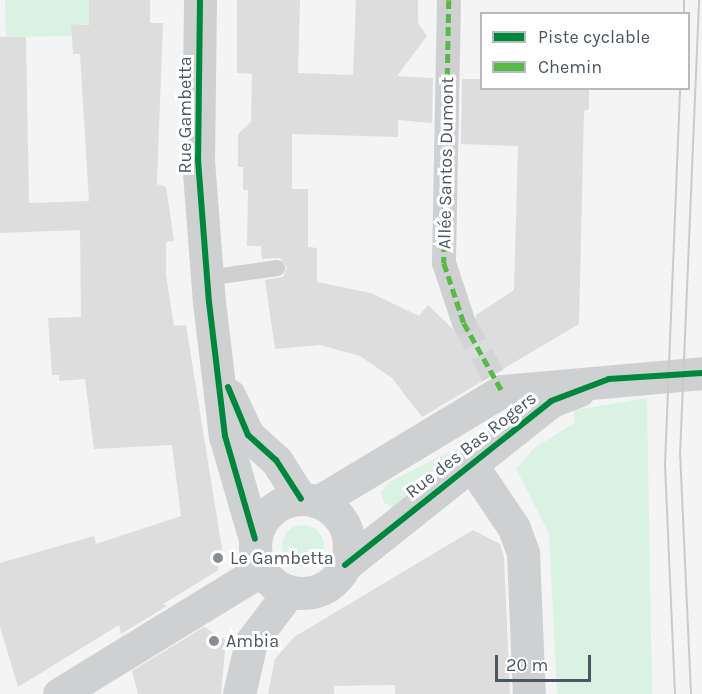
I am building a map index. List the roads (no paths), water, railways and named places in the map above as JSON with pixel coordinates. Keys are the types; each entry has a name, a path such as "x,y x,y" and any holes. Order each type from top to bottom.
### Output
{"street":[{"name":"Rue Gambetta","path":"200,0 198,160 208,290 225,436 258,554"},
{"name":"Allée Santos Dumont","path":"449,0 444,263 464,323"},
{"name":"Rue Gambetta","path":"208,290 232,404 248,435 276,460 310,500"},
{"name":"Rue des Bas Rogers","path":"310,500 498,383 702,373"},
{"name":"Rue des Bas Rogers","path":"345,565 551,401 609,379"},
{"path":"471,464 514,528 524,553 529,694"},
{"path":"59,694 258,554 266,515 310,500 342,521 349,550 345,565 328,585 290,591 251,642 239,694"},
{"path":"258,554 290,591"}],"lane":[{"path":"208,290 277,268"}],"tunnel":[{"path":"464,323 493,375"}],"tram line":[{"path":"684,0 684,12"},
{"path":"691,694 680,456 699,0"},
{"path":"675,694 665,465 680,90"}],"place":[{"name":"Le Gambetta","path":"218,558"},
{"name":"Ambia","path":"214,641"}]}
